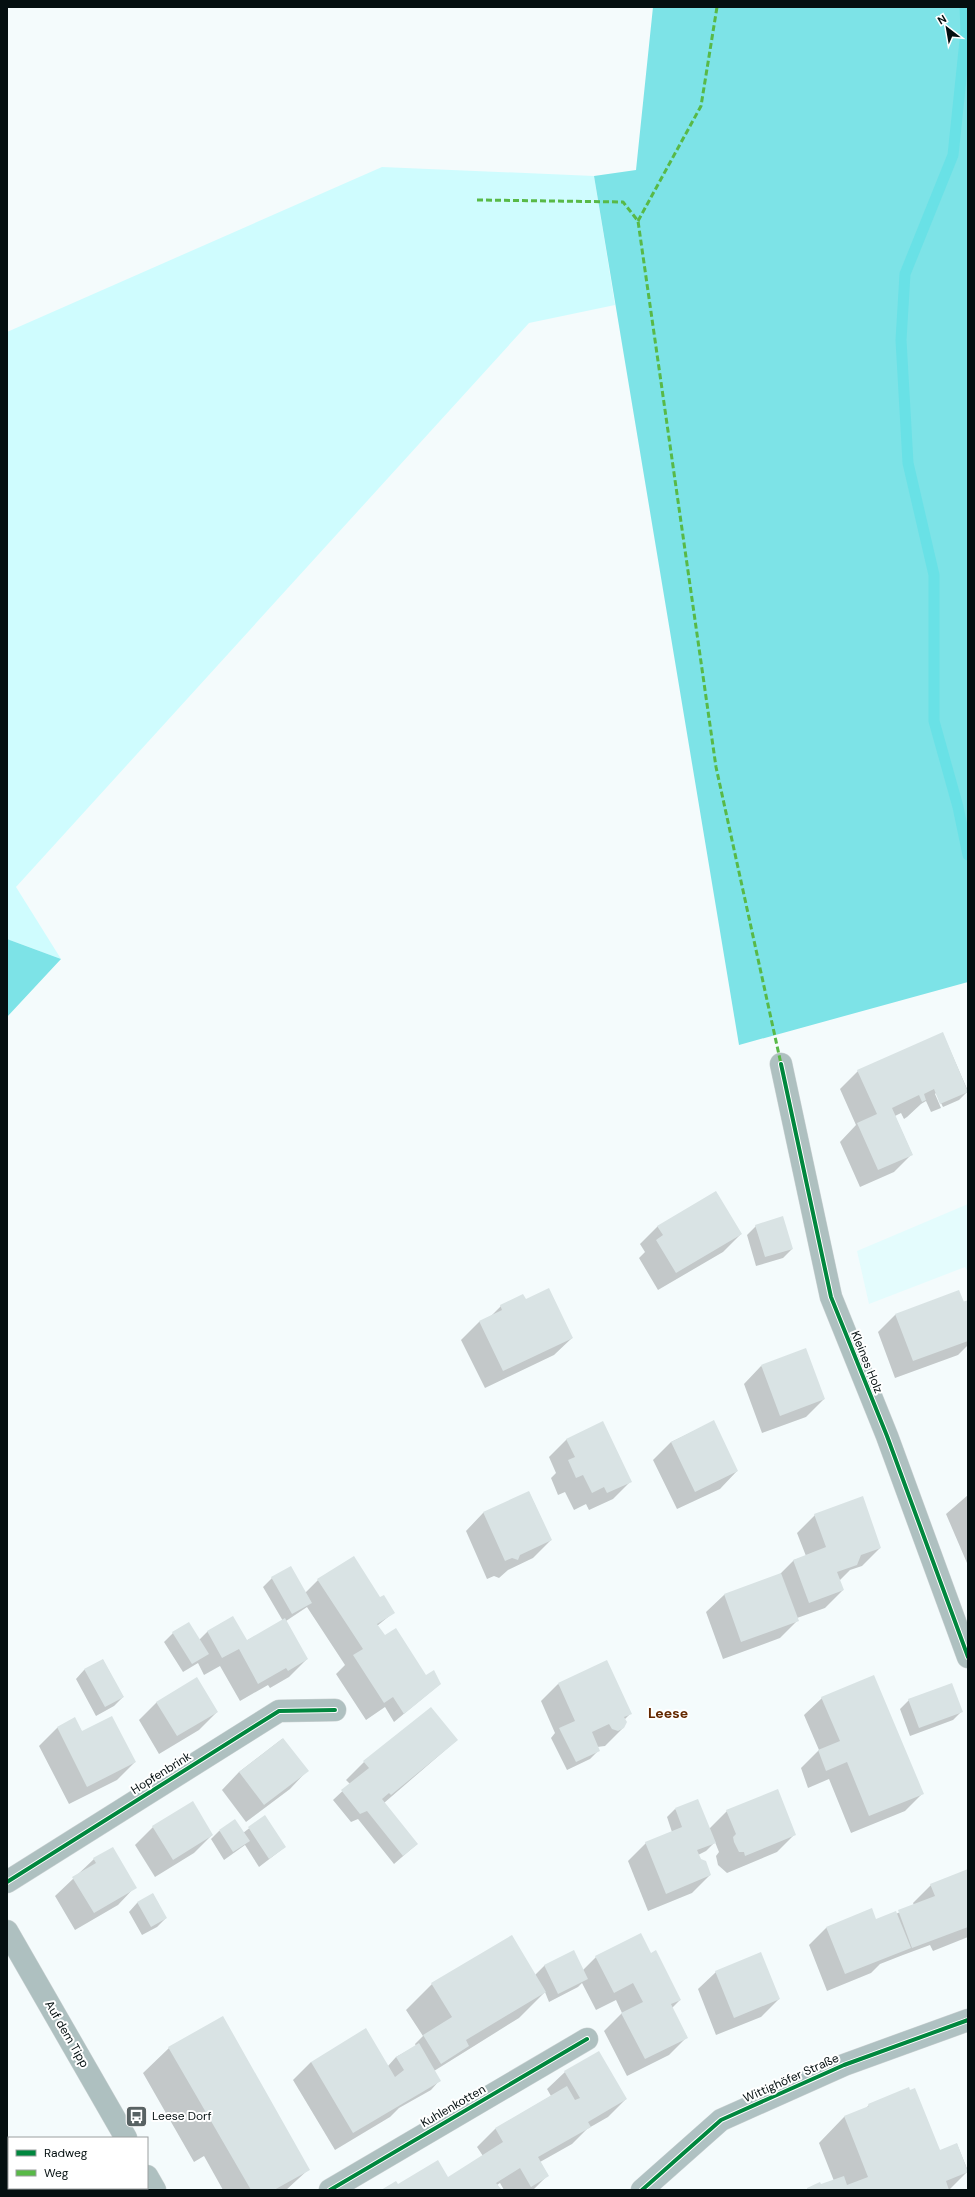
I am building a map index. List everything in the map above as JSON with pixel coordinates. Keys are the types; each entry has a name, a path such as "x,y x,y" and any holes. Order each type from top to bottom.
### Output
{"main road":[{"name":"Wittighöfer Straße","path":"642,2190 721,2120 844,2065 968,2020"}],"street":[{"name":"Kleines Holz","path":"781,1064 831,1297 886,1436 968,1658"},
{"name":"Hopfenbrink","path":"7,1882 279,1711 335,1710"},
{"name":"Auf dem Tipp","path":"7,1931 125,2137"},
{"name":"Kuhlenkotten","path":"330,2190 587,2039"},
{"path":"148,2178 155,2190"}],"shaded area":[{"path":"653,7 968,7 968,982 739,1045 594,176 636,170"},
{"path":"382,167 594,176 615,305 529,323 16,887 61,959 7,939 7,332"},
{"path":"7,939 61,959 7,1017"},
{"path":"968,1204 968,1272 965,1267 869,1304 857,1251"}],"building":[{"path":"943,1032 968,1092 940,1104 934,1089 924,1094 926,1100 922,1102 919,1095 892,1108 913,1155 878,1170 857,1123 877,1114 857,1070"},
{"path":"716,1191 742,1234 676,1273 656,1240 663,1235 657,1226"},
{"path":"783,1216 793,1249 765,1257 755,1225"},
{"path":"549,1288 573,1338 503,1371 479,1321 502,1310 500,1305 523,1294 526,1299"},
{"path":"959,1290 964,1302 968,1300 968,1341 913,1361 895,1314"},
{"path":"806,1348 825,1399 780,1416 761,1365"},
{"path":"714,1420 738,1471 695,1492 671,1442"},
{"path":"603,1421 632,1482 607,1493 604,1487 592,1493 583,1475 576,1478 568,1460 575,1457 566,1439"},
{"path":"529,1491 552,1540 520,1555 518,1560 512,1558 505,1561 483,1512"},
{"path":"863,1496 881,1548 861,1555 857,1565 837,1572 844,1590 809,1603 793,1560 826,1547 814,1514"},
{"path":"354,1556 380,1597 384,1595 395,1613 377,1624 385,1635 396,1628 426,1675 434,1670 441,1684 404,1714 393,1697 384,1703 353,1655 363,1649 317,1579"},
{"path":"291,1566 312,1603 292,1614 271,1577"},
{"path":"781,1573 799,1621 741,1642 724,1594"},
{"path":"233,1616 247,1640 285,1618 308,1659 288,1671 286,1668 258,1684 239,1649 222,1658 207,1631"},
{"path":"189,1622 209,1654 192,1664 172,1632"},
{"path":"103,1659 124,1697 105,1707 84,1669"},
{"path":"607,1660 632,1714 624,1717 627,1722 624,1728 618,1731 612,1729 609,1724 592,1732 600,1751 576,1762 559,1728 575,1721 558,1683"},
{"path":"874,1675 924,1794 869,1816 847,1762 826,1771 818,1750 840,1741 821,1697"},
{"path":"197,1677 218,1712 177,1736 156,1702"},
{"path":"952,1683 963,1712 919,1728 908,1699"},
{"path":"431,1707 458,1740 391,1795 389,1793 382,1799 418,1844 403,1856 367,1811 360,1814 341,1790 369,1768 363,1761"},
{"path":"112,1716 136,1762 87,1787 57,1727 75,1717 82,1731"},
{"path":"283,1738 309,1771 264,1805 239,1772"},
{"path":"778,1789 796,1835 745,1856 744,1852 739,1852 734,1842 733,1837 736,1834 726,1810"},
{"path":"698,1799 716,1843 697,1850 701,1859 706,1861 711,1875 666,1894 645,1842 682,1827 675,1808"},
{"path":"193,1801 213,1835 173,1860 152,1826"},
{"path":"265,1815 286,1847 269,1859 248,1827"},
{"path":"235,1819 250,1841 233,1852 219,1830"},
{"path":"113,1847 137,1888 94,1913 72,1877 96,1863 93,1858"},
{"path":"968,1869 968,1927 912,1948 898,1910 935,1896 930,1884"},
{"path":"153,1893 167,1918 151,1927 137,1902"},
{"path":"872,1908 876,1919 896,1911 911,1948 845,1974 826,1927"},
{"path":"641,1933 651,1953 656,1950 681,2000 671,2004 688,2038 645,2059 621,2013 643,2002 633,1983 614,1993 595,1956"},
{"path":"512,1935 546,1992 466,2040 469,2046 441,2064 423,2035 452,2017 431,1983"},
{"path":"574,1950 588,1979 558,1994 544,1965"},
{"path":"761,1952 780,1999 734,2018 715,1971"},
{"path":"223,2016 310,2170 274,2190 251,2190 168,2047"},
{"path":"366,2028 395,2077 404,2070 396,2057 419,2043 441,2081 353,2133 311,2062"},
{"path":"599,2051 627,2099 588,2122 591,2127 538,2157 549,2176 531,2187 520,2168 496,2183 502,2190 381,2190 396,2181 398,2184 438,2160 448,2177 503,2142 495,2128 567,2086 575,2100 580,2098 564,2071"},
{"path":"909,2087 910,2090 915,2088 940,2150 957,2143 968,2172 946,2181 949,2190 807,2190 807,2188 820,2182 821,2184 844,2176 847,2185 868,2177 844,2116"}],"waterway":[{"path":"965,7 966,31 953,155 905,274 901,340 908,463 934,575 934,721 958,807 968,855"}],"marked path":[{"path":"638,221 701,106 717,7"},
{"path":"477,200 623,202 638,221 716,767 781,1064"}],"cycle path":[{"path":"781,1064 831,1297 887,1436 968,1657"},
{"path":"7,1882 279,1711 335,1710"},
{"path":"642,2190 721,2120 844,2065 968,2020"},
{"path":"330,2190 587,2039"}],"place":[{"name":"Leese Dorf","path":"136,2116"}],"district":[{"name":"Leese","path":"668,1713"}]}
